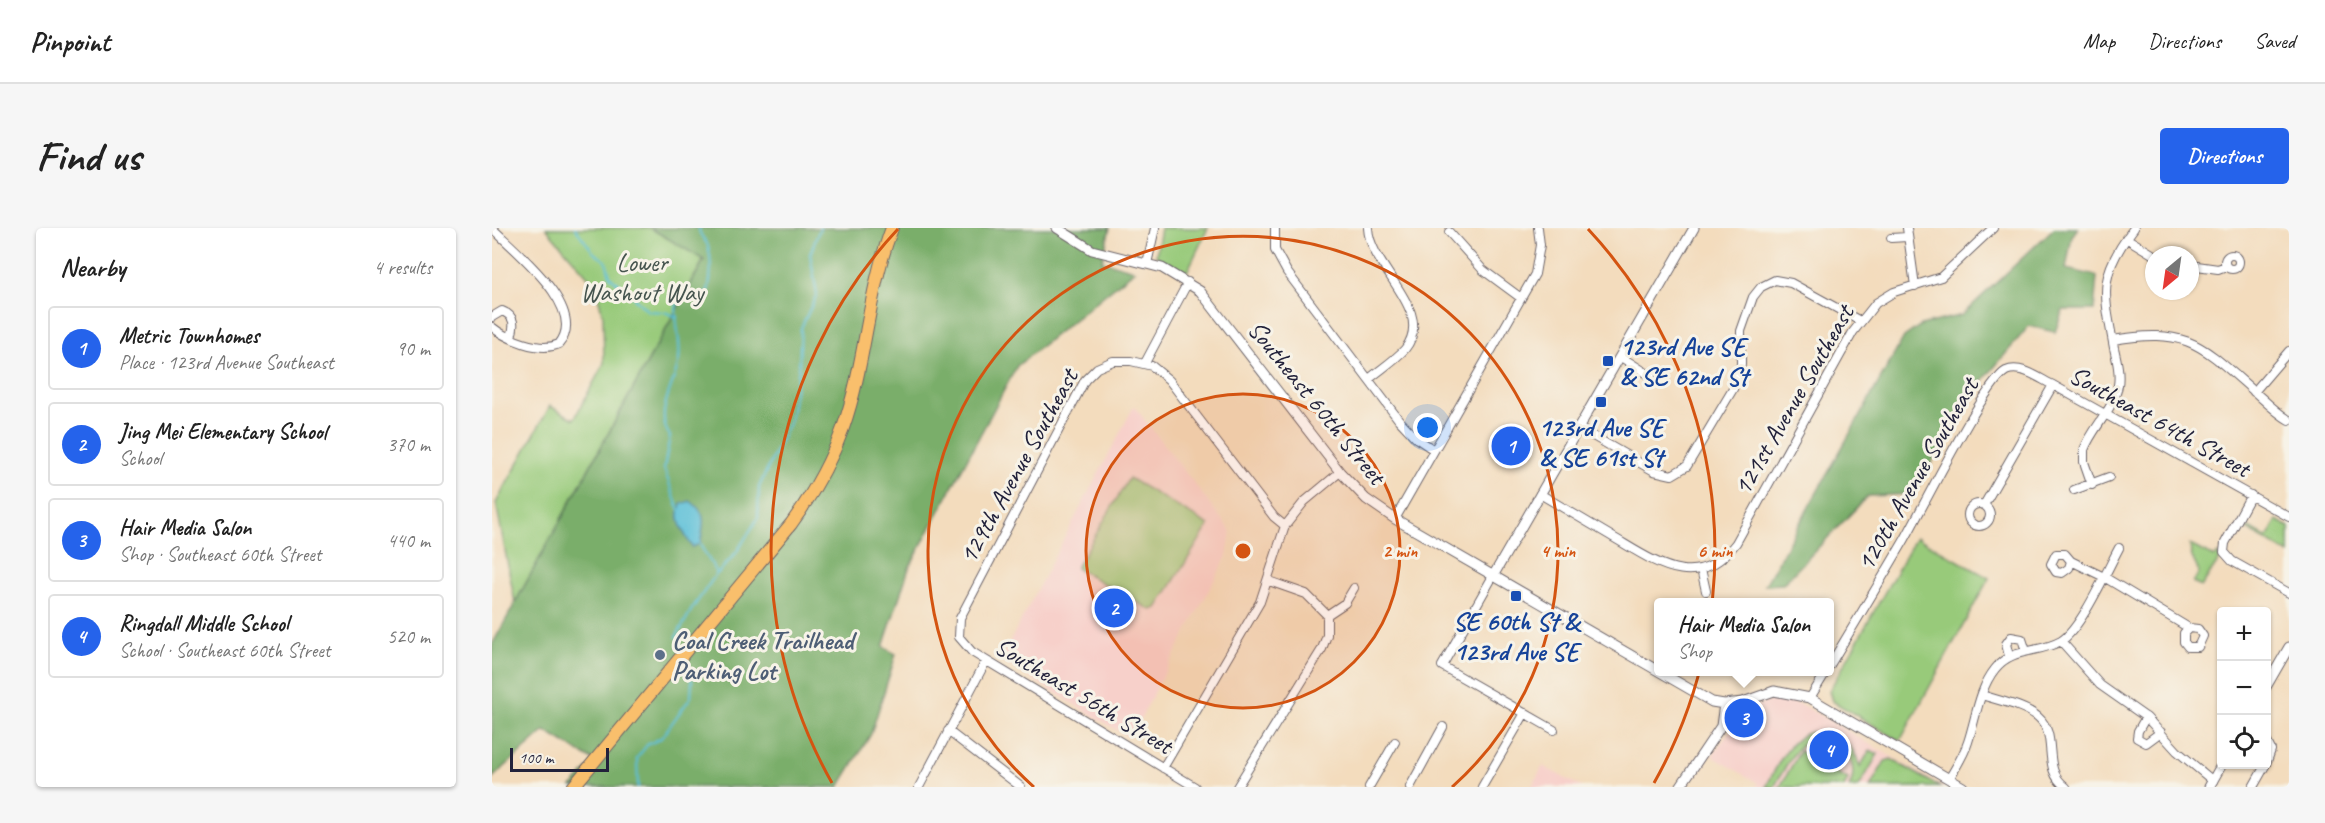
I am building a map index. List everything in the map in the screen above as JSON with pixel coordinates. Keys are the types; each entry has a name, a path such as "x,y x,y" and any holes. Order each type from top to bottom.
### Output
{"main road":[{"path":"573,787 779,540 820,479 843,428 858,371 872,291 892,228"}],"street":[{"path":"492,228 543,278 564,312 567,324 564,338 552,347 537,347 492,327"},
{"name":"Southeast 60th Street","path":"1057,228 1080,244 1104,254 1147,264 1188,282 1215,308 1340,472 1366,499 1395,519 1654,669"},
{"path":"1147,264 1155,228"},
{"path":"1275,228 1273,240 1287,272 1407,430 1434,450"},
{"path":"1554,730 1442,666 1694,228"},
{"name":"121st Avenue Southeast","path":"1701,569 1718,561 1736,543 1860,321 1885,297 1941,277 1993,228"},
{"path":"2092,485 2084,462 2085,450 2119,383 2113,340 2105,308 2105,292 2113,261 2134,228"},
{"path":"1395,519 1535,274 1541,229"},
{"path":"1368,231 1375,256 1410,307 1412,327 1406,347 1369,379"},
{"path":"1449,232 1483,270 1521,298"},
{"path":"1891,238 1907,232 1915,286"},
{"path":"2126,238 2145,250"},
{"path":"2199,266 2218,269 2226,266"},
{"path":"1579,428 1654,471 1672,475 1687,466 1733,389 1741,364 1741,331 1753,297 1761,287 1771,281 1791,283 1860,321"},
{"path":"1188,282 1145,363 1169,380 1274,518 1285,526"},
{"path":"492,317 502,311 512,317 514,323 511,337"},
{"path":"2113,340 2147,334 2184,339 2203,349 2289,420"},
{"path":"2254,392 2289,351"},
{"path":"1621,357 1651,376"},
{"name":"129th Avenue Southeast","path":"958,631 963,610 1085,380 1098,368 1113,361 1145,363"},
{"name":"Southeast 64th Street","path":"2008,370 2025,371 2289,517"},
{"name":"120th Avenue Southeast","path":"1834,658 1905,538 1972,416 1999,377 2008,370"},
{"path":"1984,505 2053,386"},
{"path":"1163,768 1260,602 1269,582 1274,553 1285,526 1304,502 1340,472"},
{"path":"2074,490 2109,477"},
{"path":"1540,494 1661,565 1681,570 1701,569 1706,591"},
{"path":"2251,495 2224,543 2224,552 2232,561 2289,593"},
{"path":"1949,779 1964,752 1990,676 2009,656 2061,641 2078,623 2120,548"},
{"path":"2071,561 2104,577 2189,628"},
{"path":"1237,787 1322,649 1327,635 1327,615 1306,594 1269,582"},
{"path":"1327,615 1345,603 1354,588"},
{"name":"Southeast 56th Street","path":"958,631 967,648 986,661 1196,787"},
{"path":"2009,656 2006,644 2011,637 2022,639 2026,651"},
{"path":"2061,641 2106,691 2146,717 2211,784 2220,769"},
{"path":"2271,678 2289,647"},
{"path":"919,787 986,661"},
{"name":"Southeast 60th Street","path":"1666,676 1697,694 1724,704"},
{"path":"1810,698 1824,676"},
{"path":"1680,787 1721,726 1724,704 1743,702 1774,691 1810,698 1963,787"},
{"path":"1982,695 2028,711 2044,722 2048,736 2051,769 2057,780 2066,787"},
{"path":"1482,787 1525,713"},
{"path":"2146,717 2138,731 2137,738 2146,743 2161,732"},
{"path":"1410,787 1443,727"},
{"path":"948,731 1021,787"},
{"path":"1380,787 1370,785 1395,742"},
{"path":"2253,787 2263,769"}],"shaded area":[{"path":"1134,406 1231,531 1227,556 1130,738 1000,660"},
{"path":"1772,700 1791,701 1804,706 1944,787 1756,787 1758,783 1712,756 1731,729 1737,712"},
{"path":"1543,766 1548,769 1582,787 1531,787"}],"green space":[{"name":"Lower Washout Way","path":"546,228 650,228 704,259 515,603 496,503 550,406 574,419 604,363 603,316 595,285"},
{"path":"650,228 1110,228 1102,261 1135,270 1017,366 909,568 883,647 896,654 871,734 839,787 572,787 594,761 545,731 492,778 492,645 704,260"},
{"path":"1161,228 1208,228 1187,272 1156,256"},
{"path":"2054,228 2078,228 2072,236 2066,269 2097,276 2094,310 2063,310 2055,332 2029,326 1970,396 1913,494 1868,496 1783,584 1765,585 1904,337 1921,325 1962,315"},
{"path":"1129,478 1209,525 1157,608 1151,610 1076,568"},
{"path":"2277,520 2289,527 2289,554 2242,526 2243,524 2267,538"},
{"path":"1916,537 1989,578 1900,741 1832,701 1829,691"},
{"path":"2190,545 2214,557 2218,554 2220,559 2201,587 2193,583 2199,572 2191,555"},
{"path":"1811,732 1842,740 1853,751 1860,767 1870,750 1878,754 1859,787 1849,787 1852,767 1850,758 1844,750 1828,740 1818,739 1802,745 1774,787 1766,787 1789,747"},
{"path":"1800,751 1848,779 1844,787 1780,787"},
{"path":"1891,759 1940,787 1870,787 1885,761"}],"water":[{"path":"690,501 700,510 703,520 700,544 692,547 679,521 681,504"}],"waterway":[{"path":"575,228 594,253 606,261 610,276 648,311 665,312 677,317"},
{"path":"679,510 664,469 670,436 665,427 664,418 667,398 679,359 676,313 678,298 702,297 708,292 709,287 711,269 709,251 699,228"},
{"path":"718,573 736,553 758,518 759,487 790,421 799,368 801,328 817,294 810,254 820,228"},
{"path":"676,637 717,573 699,543"},
{"path":"638,787 637,758 647,745 661,738 691,697 692,681 688,671"}],"place":[{"name":"123rd Ave SE & SE 62nd St","path":"1608,361"},
{"name":"123rd Ave SE & SE 61st St","path":"1601,402"},
{"name":"Metric Townhomes","path":"1511,446"},
{"name":"SE 60th St & 123rd Ave SE","path":"1516,596"},
{"name":"Jing Mei Elementary School","path":"1114,608"},
{"name":"Coal Creek Trailhead Parking Lot","path":"660,655"},
{"name":"Hair Media Salon","path":"1744,718"},
{"name":"Ringdall Middle School","path":"1829,750"}]}
